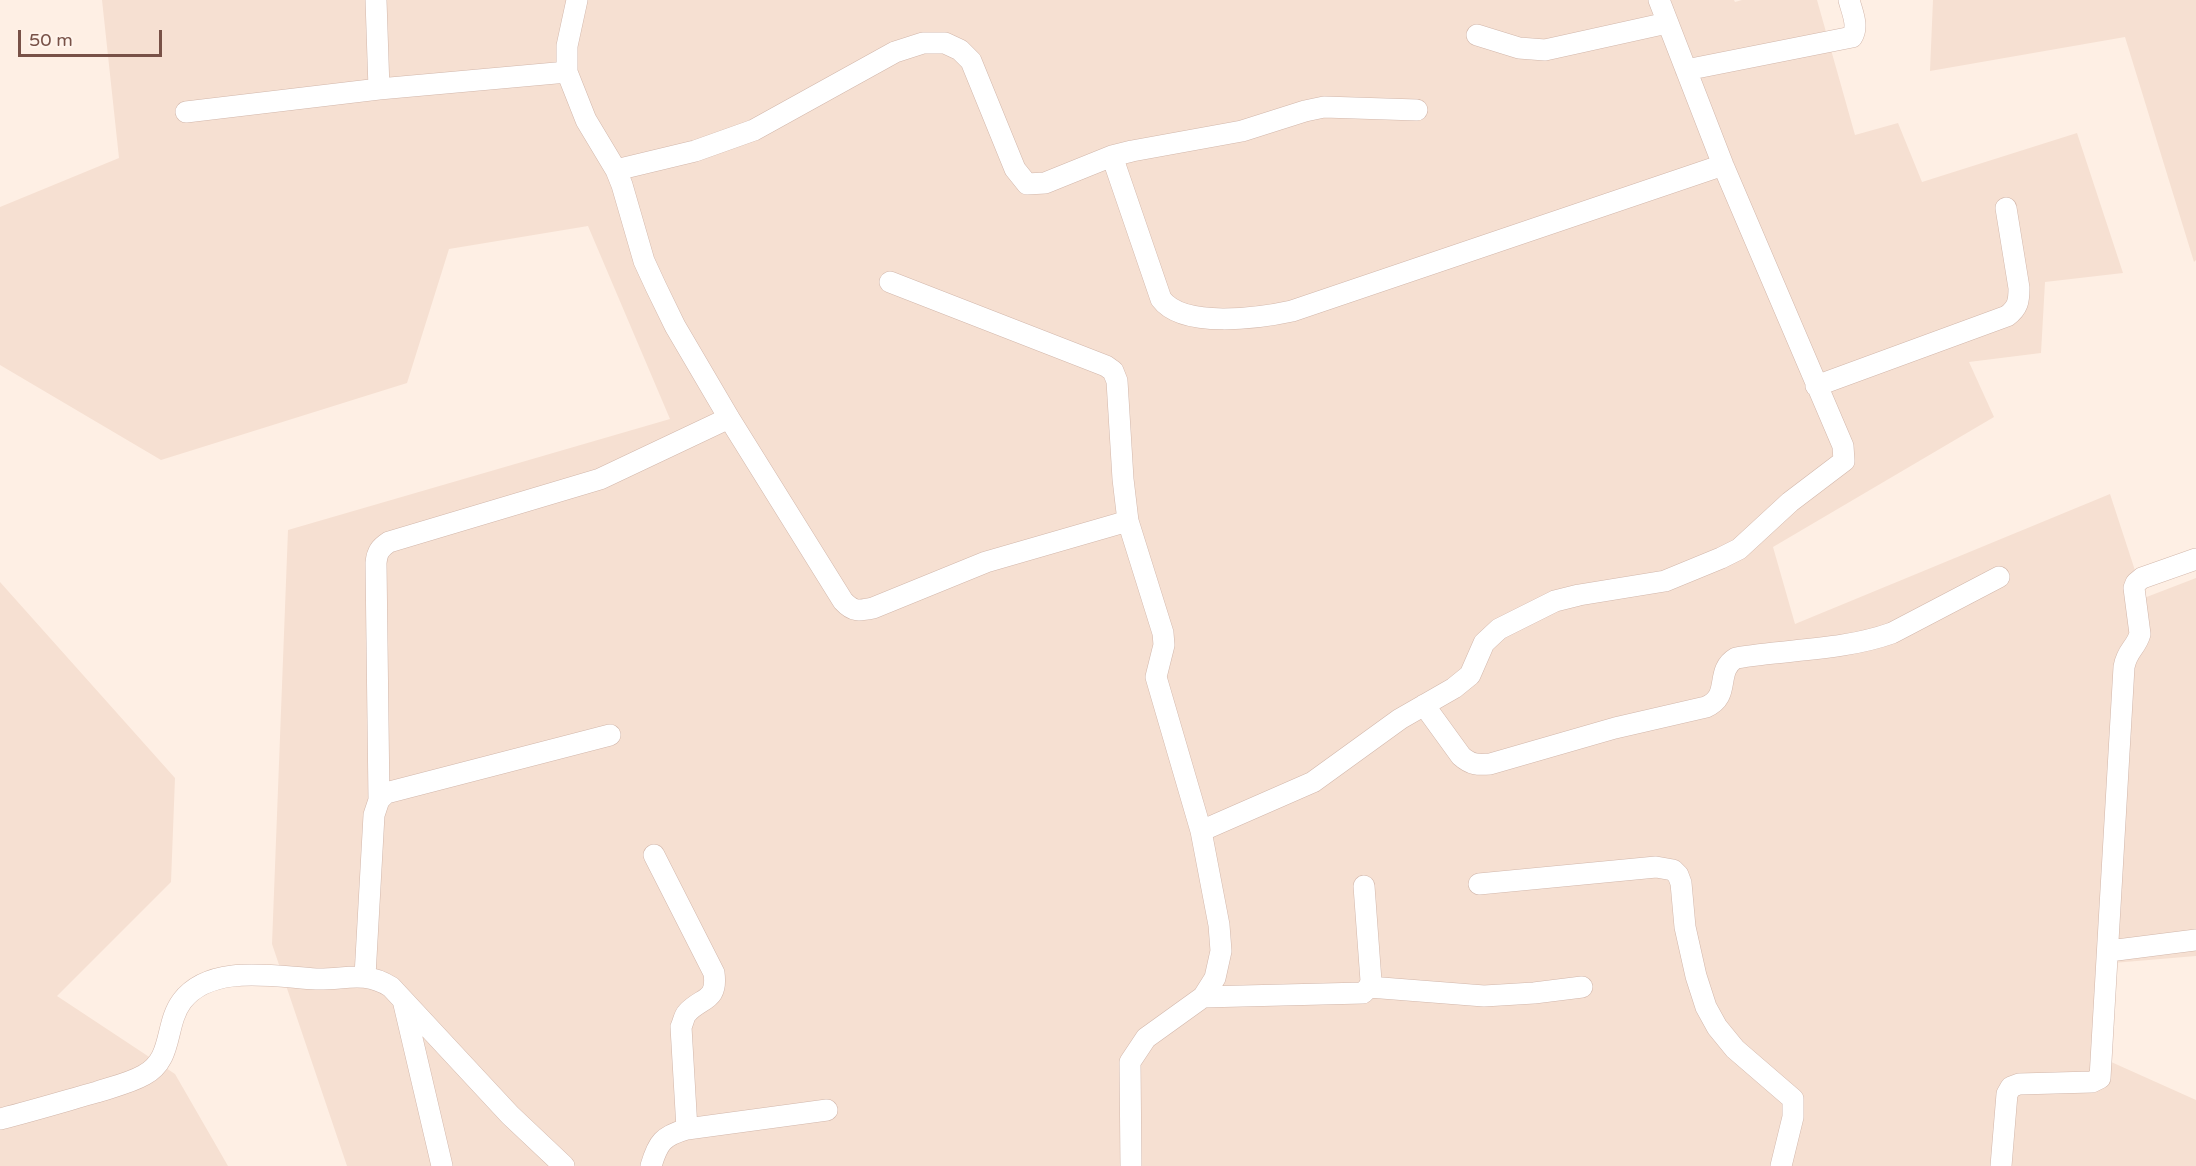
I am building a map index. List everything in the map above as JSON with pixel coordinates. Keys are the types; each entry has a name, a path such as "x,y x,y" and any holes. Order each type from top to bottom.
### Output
{"street":[{"path":"376,0 379,89"},
{"path":"577,0 567,46 567,72 586,120 616,170 628,199 644,261 675,326 729,418 850,609 860,611 873,608 986,562 1128,521"},
{"path":"1201,831 1313,782 1400,719 1454,688 1470,675 1484,643 1491,635 1544,606 1572,597 1665,581 1739,549 1790,502 1844,461 1843,446 1723,165 1659,0"},
{"path":"1686,70 1852,38 1856,25 1849,0"},
{"path":"1477,35 1520,48 1545,50 1667,23"},
{"path":"616,170 695,151 754,130 895,52 923,43 945,43 960,50 971,61 1015,170 1027,184 1045,183 1112,156 1242,131 1324,107 1417,110"},
{"path":"186,112 379,89 567,72"},
{"path":"1112,156 1161,299 1167,308 1191,315 1236,319 1292,311 1723,165"},
{"path":"1816,386 2007,316 2016,309 2019,288 2006,208"},
{"path":"890,282 1106,366 1113,371 1117,381 1128,521 1163,633 1164,645 1157,668 1158,688 1201,831 1219,925 1221,951 1215,978 1203,997 1146,1038 1130,1062 1131,1166"},
{"path":"365,976 374,815 379,800 377,552 388,542 600,479 729,418"},
{"path":"2001,1166 2007,1094 2012,1087 2019,1084 2092,1082 2100,1078 2124,667 2128,652 2140,634 2134,588 2142,578 2196,559"},
{"path":"1424,705 1468,763 1490,764 1615,728 1715,704 1720,697 1728,662 1736,658 1827,649 1874,640 1892,633 1999,577"},
{"path":"379,800 386,793 395,789 610,735"},
{"path":"654,855 714,973 716,983 710,997 687,1013 681,1027 687,1129"},
{"path":"1479,884 1656,867 1672,870 1678,875 1681,883 1685,927 1696,976 1706,1007 1717,1027 1735,1049 1793,1099 1793,1117 1781,1166"},
{"path":"1203,997 1363,993 1371,981 1364,886"},
{"path":"2109,951 2196,940"},
{"path":"0,1119 111,1088 144,1076 156,1067 162,1058 168,1045 173,1019 181,1002 191,992 212,981 239,975 261,974 319,979 365,976 385,983 403,999 510,1115 564,1166"},
{"path":"1369,987 1484,996 1582,987"},
{"path":"403,999 442,1166"},
{"path":"651,1166 658,1145 672,1133 827,1110"}],"shaded area":[{"path":"102,0 1734,0 1735,2 1742,0 1817,0 1855,135 1898,123 1922,182 2077,133 2123,273 2045,282 2041,353 1969,362 1994,417 1773,547 1795,624 2110,494 2144,598 2196,578 2196,956 2113,963 2109,1061 2196,1100 2196,1166 347,1166 272,944 288,530 670,419 588,226 449,249 407,383 161,460 0,365 0,207 119,158"},
{"path":"1933,0 2196,0 2196,260 2194,262 2125,37 1930,71"},
{"path":"0,582 175,778 171,882 57,996 175,1074 228,1166 0,1166"}]}
